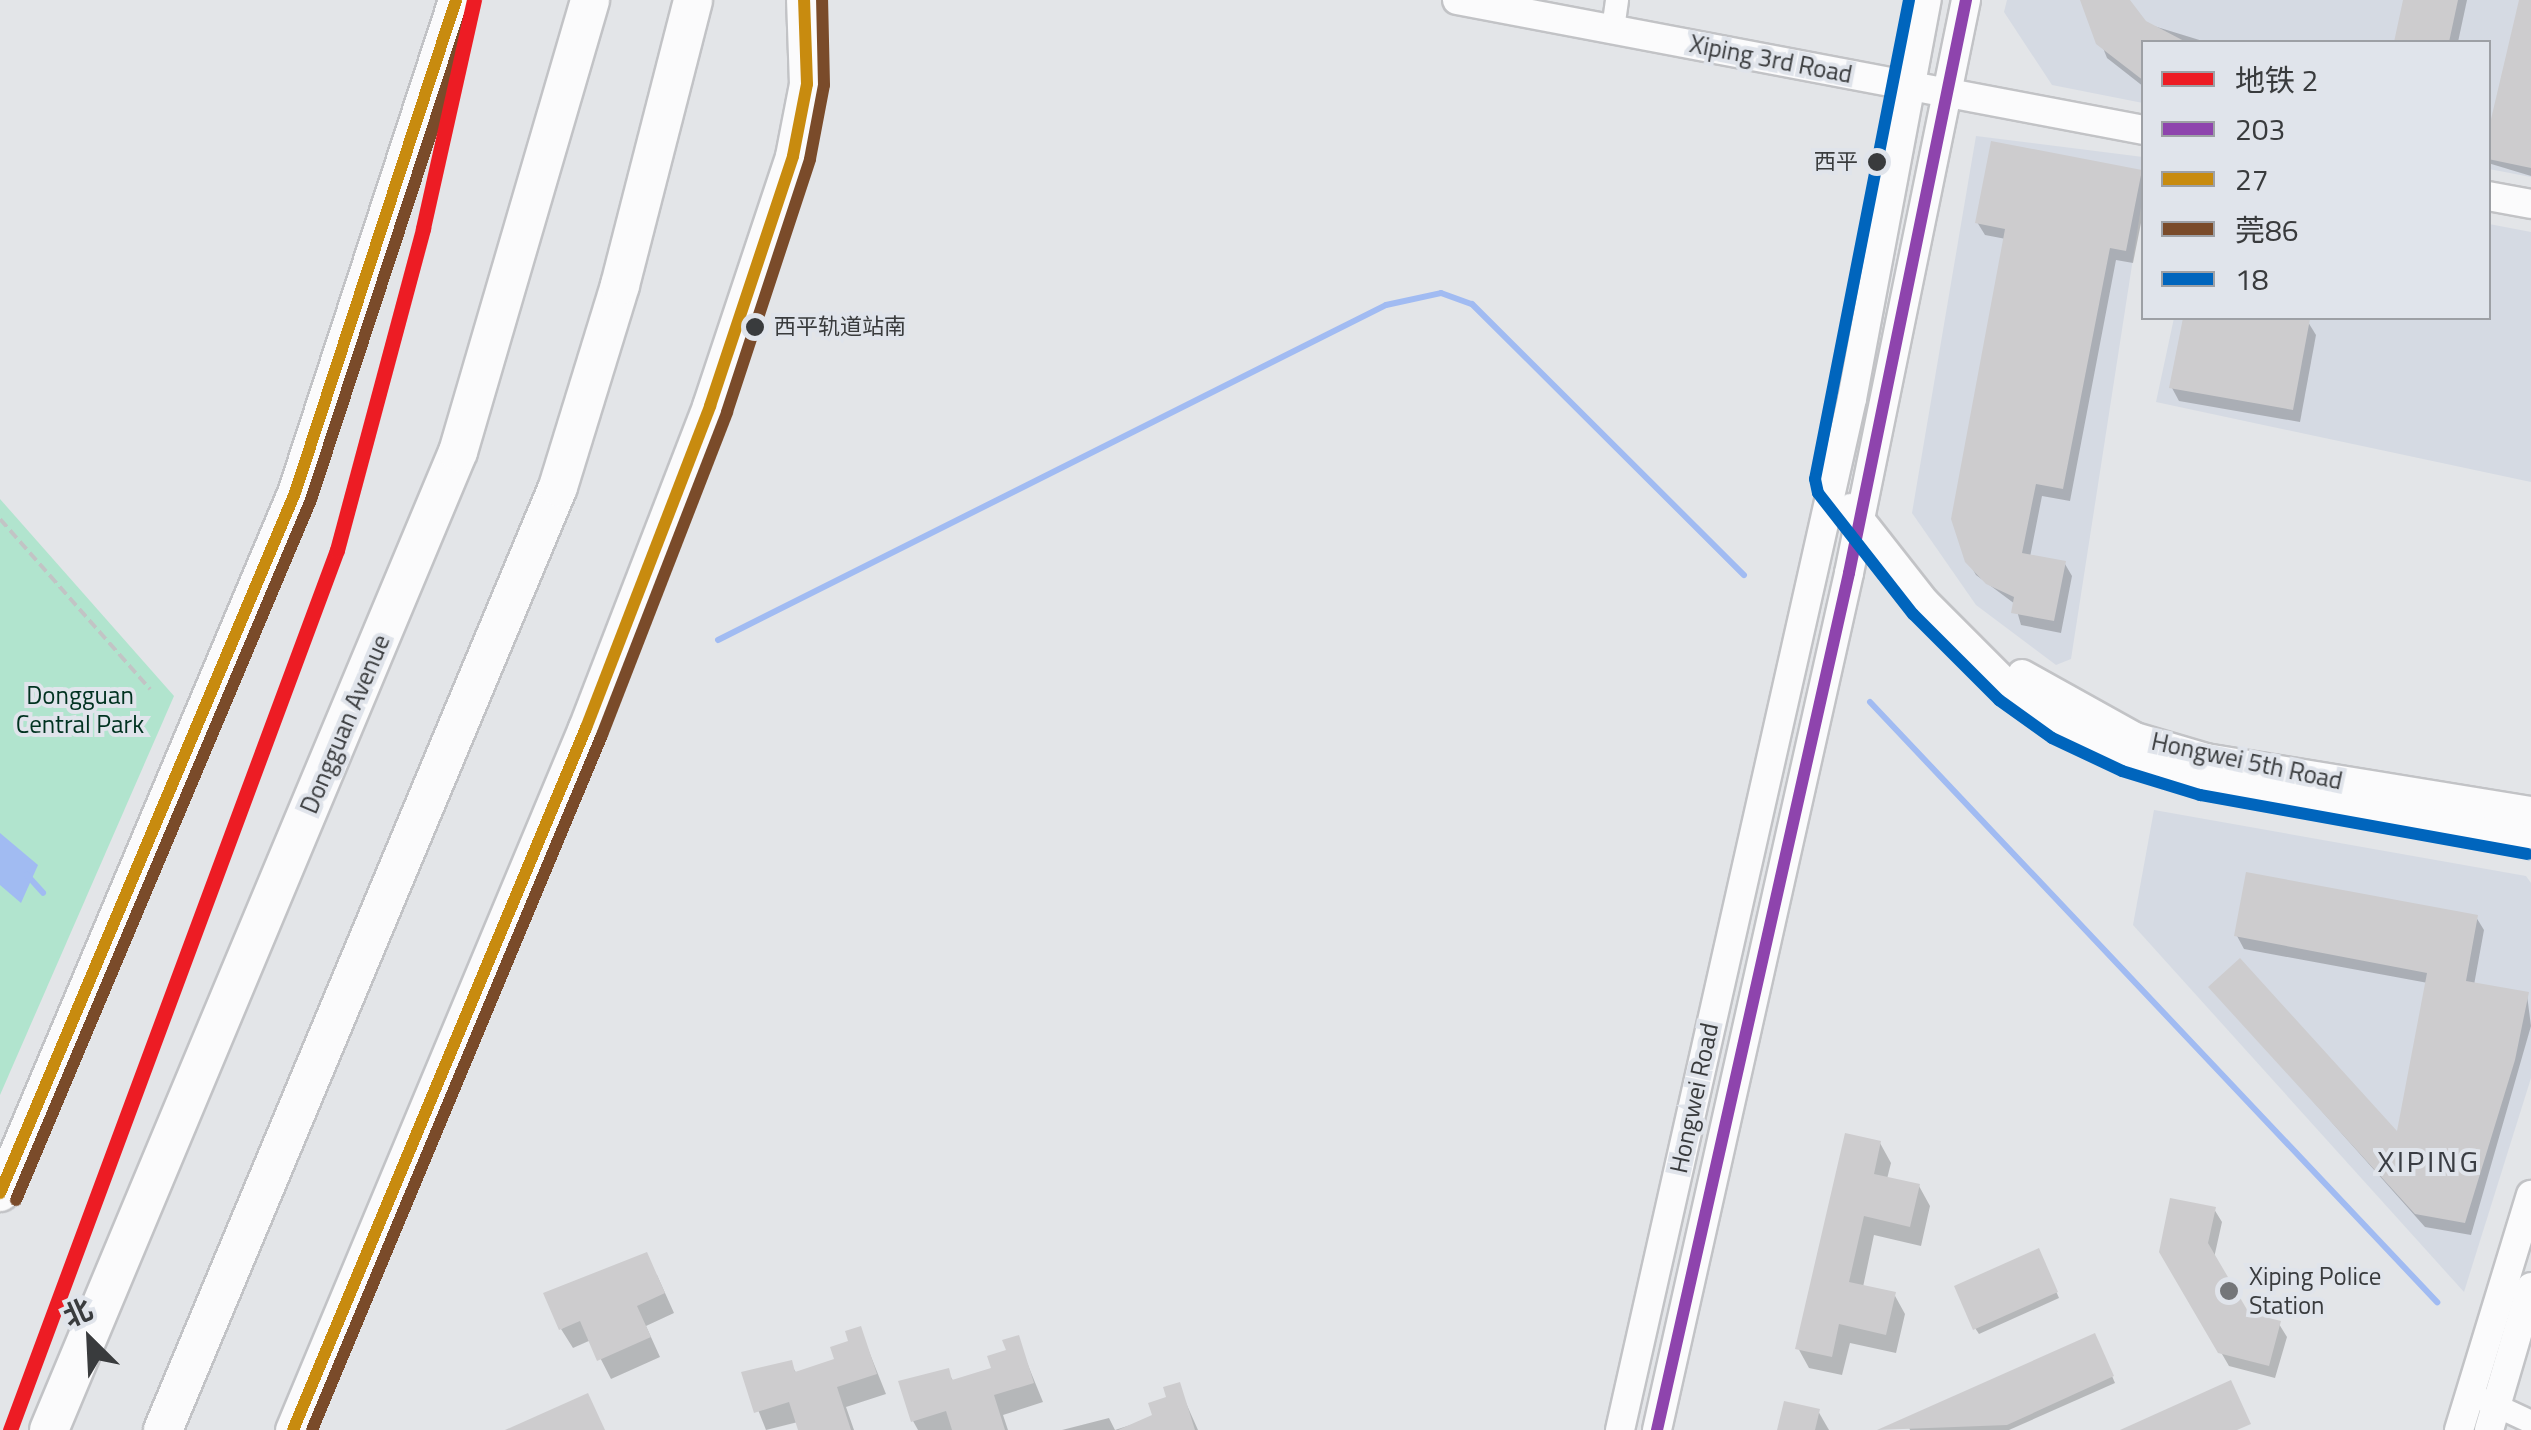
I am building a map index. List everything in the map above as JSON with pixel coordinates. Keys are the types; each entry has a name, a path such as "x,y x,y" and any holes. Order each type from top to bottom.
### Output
{"highway":[{"name":"Dongguan Avenue","path":"48,1430 458,452 590,0"},
{"path":"163,1430 558,487 620,285 694,0"}],"main road":[{"path":"0,1193 295,493 456,0"},
{"path":"293,1430 586,728 710,406 793,156 806,60 804,0"}],"street":[{"path":"806,60 823,0"},
{"name":"Xiping 3rd Road","path":"1456,0 2141,129"},
{"path":"1612,29 1617,0"},
{"path":"1835,471 1928,0"},
{"path":"1860,504 1966,0"},
{"path":"2491,197 2531,204"},
{"name":"Hongwei 5th Road","path":"1835,471 1925,602 2010,688 2059,722 2126,754 2204,778 2531,836"},
{"name":"Hongwei Road","path":"1620,1430 1835,471"},
{"name":"Hongwei 5th Road","path":"1860,504 2023,675 2134,737 2294,775 2531,811"},
{"name":"Hongwei Road","path":"1657,1430 1849,573 1860,504"},
{"path":"2458,1430 2531,1195"},
{"path":"2492,1418 2531,1287"},
{"path":"2470,1393 2492,1418 2531,1422"}],"path":[{"path":"0,518 150,689"}],"shaded area":[{"path":"2007,0 2531,0 2531,177 2491,169 2491,40 2141,40 2141,103 2052,85 2004,12"},
{"path":"1976,136 2141,157 2141,207 2071,659 2056,665 1976,605 1912,513"},
{"path":"2491,224 2531,232 2531,482 2156,402 2174,320 2491,320"},
{"path":"2154,810 2526,876 2531,883 2531,1078 2464,1292 2133,925"}],"green space":[{"name":"Dongguan Central Park","path":"0,499 174,696 0,1095"}],"water":[{"path":"0,833 38,865 21,903 0,885"}],"building":[{"path":"2080,0 2130,0 2146,21 2182,40 2141,40 2141,79 2096,44"},
{"path":"2403,0 2458,0 2449,40 2394,40"},
{"path":"2519,0 2531,0 2531,168 2491,160 2491,119"},
{"path":"1991,141 2141,170 2126,251 2110,248 2063,489 2036,484 2022,553 2066,561 2054,621 2011,613 2014,597 1986,584 1965,562 1951,519 2005,229 1975,223"},
{"path":"2183,320 2310,320 2293,410 2169,388"},
{"path":"2246,872 2478,915 2466,981 2529,992 2515,1060 2465,1223 2415,1214 2208,987 2240,958 2397,1131 2427,973 2234,936"},
{"path":"1845,1133 1881,1141 1874,1174 1920,1184 1910,1227 1864,1216 1849,1282 1896,1292 1886,1335 1839,1324 1832,1357 1795,1349"},
{"path":"2170,1198 2216,1207 2208,1243 2249,1313 2281,1321 2269,1366 2218,1353 2159,1252"},
{"path":"2039,1248 2058,1292 1973,1330 1954,1286"},
{"path":"647,1252 665,1293 637,1306 651,1337 597,1361 580,1321 559,1330 543,1293"},
{"path":"861,1326 877,1374 837,1387 851,1430 798,1430 789,1402 754,1413 741,1372 792,1360 795,1372 834,1359 830,1347 848,1341 845,1331"},
{"path":"2095,1333 2114,1376 2007,1425 1877,1430"},
{"path":"1019,1335 1034,1383 994,1395 1005,1430 952,1430 946,1411 911,1422 898,1381 949,1368 952,1380 991,1368 987,1356 1006,1350 1002,1340"},
{"path":"2231,1380 2251,1424 2237,1430 2120,1430"},
{"path":"1180,1382 1195,1430 1118,1430 1152,1415 1148,1403 1166,1397 1163,1387"},
{"path":"588,1393 605,1430 505,1430"},
{"path":"1784,1401 1820,1409 1815,1430 1777,1430"}],"waterway":[{"path":"718,640 1386,305 1441,293 1472,304 1744,575"},
{"path":"1870,702 2437,1302"},
{"path":"27,875 43,893"}],"metro line":[{"name":"2","path":"10,1430 337,550 423,228 474,0"}],"transit line":[{"name":"27","path":"0,1193 295,493 456,0"},
{"name":"27","path":"293,1430 586,728 710,406 793,156 807,84 804,0"},
{"name":"莞86","path":"312,1430 602,735 727,412 810,159 824,85 822,0"},
{"name":"18","path":"1909,0 1815,479 1818,493 1913,614 1999,700 2052,738 2122,771 2200,795 2528,854"},
{"name":"203","path":"1657,1430 1849,573 1966,0"},
{"name":"莞86","path":"16,1200 311,500 473,5"}],"place":[{"name":"西平","path":"1877,162"},
{"name":"西平轨道站南","path":"755,327"},
{"name":"Xiping Police Station","path":"2229,1291"}],"district":[{"name":"XIPING","path":"2429,1161"}]}
